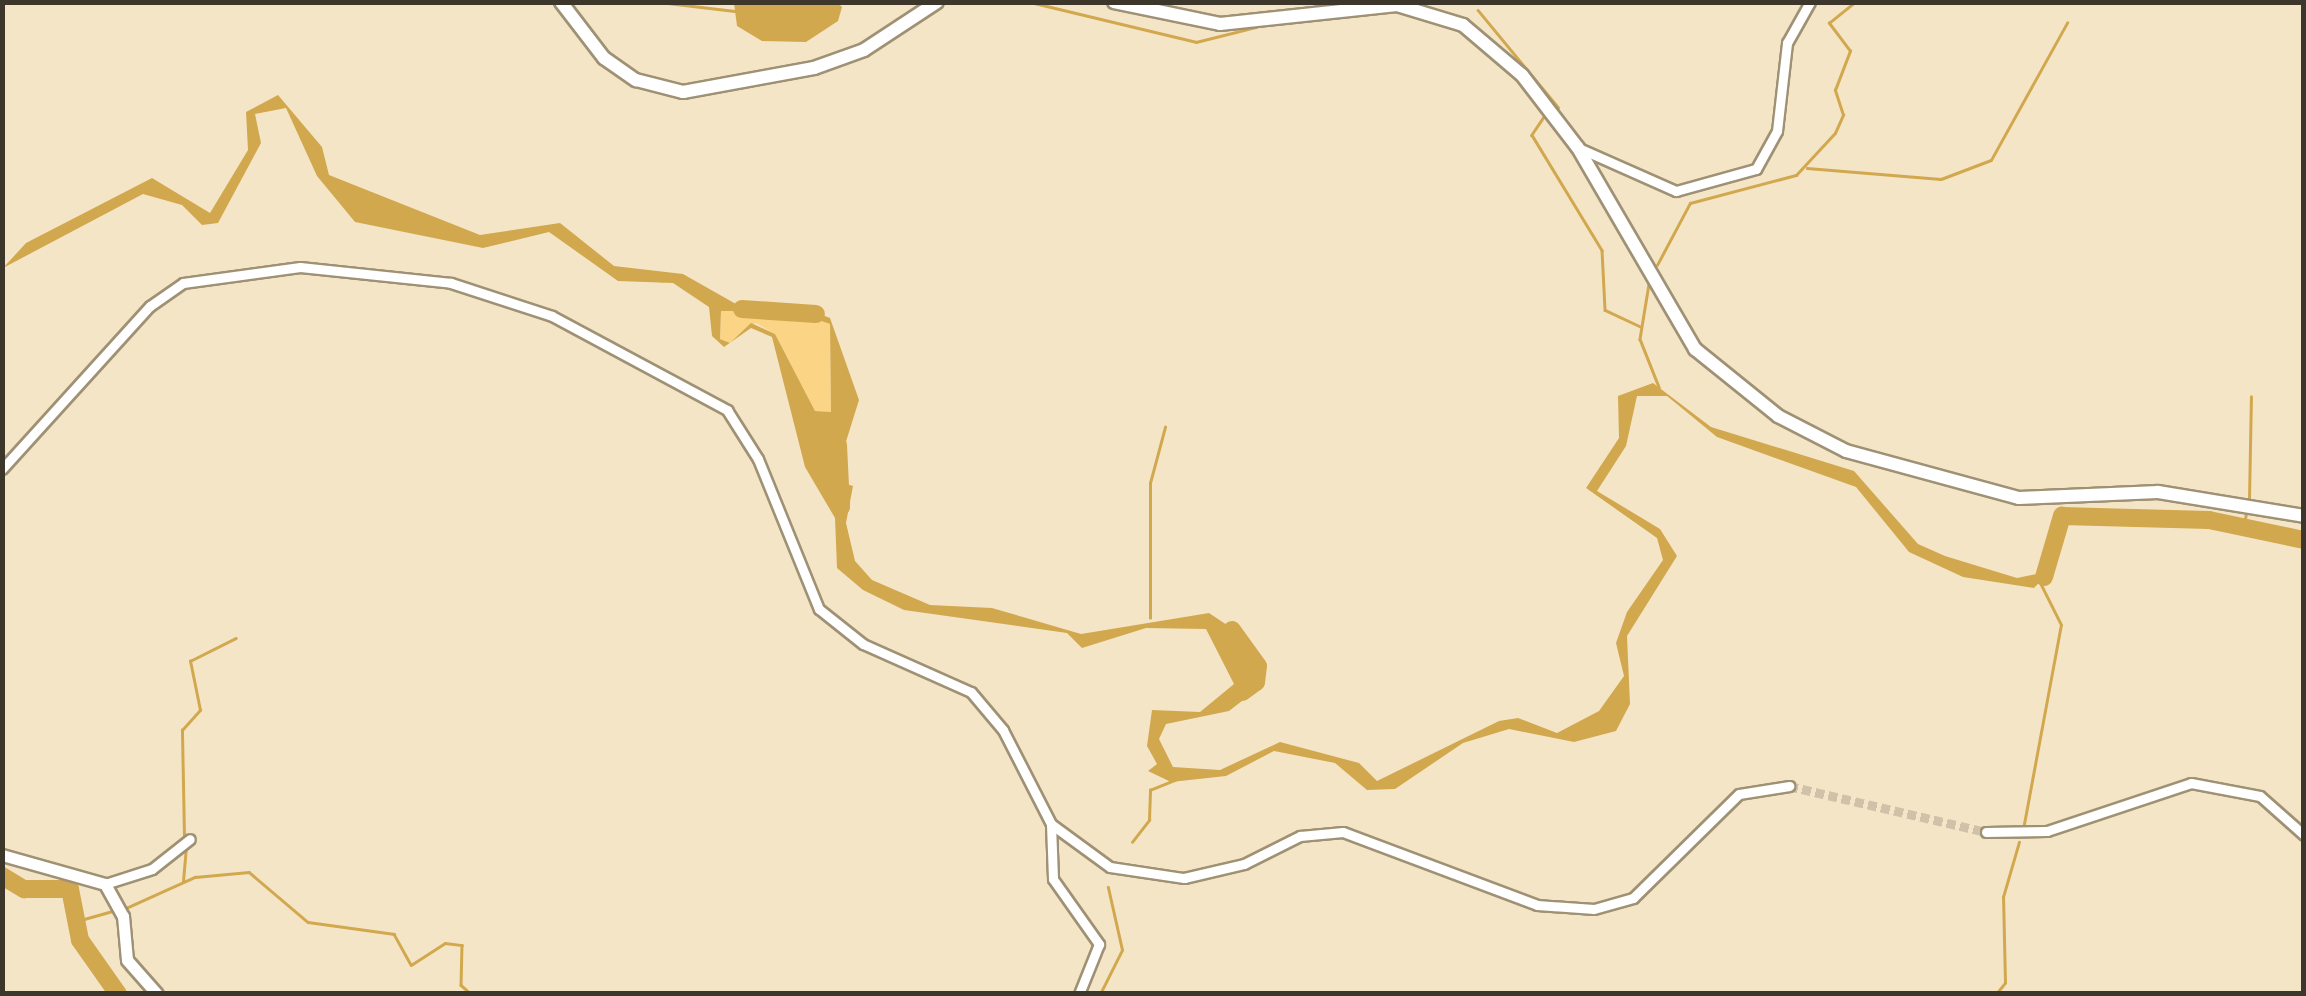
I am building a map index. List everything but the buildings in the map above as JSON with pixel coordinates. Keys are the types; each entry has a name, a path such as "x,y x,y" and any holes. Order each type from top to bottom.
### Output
{"main road":[{"path":"561,2 613,64 683,92 814,68 864,50 937,2"},
{"path":"1114,2 1220,24 1397,5 1429,10 1463,25 1522,75 1578,148 1695,350 1778,416 1846,451 2019,498 2158,492 2304,516"}],"street":[{"path":"1578,148 1676,192 1756,169 1777,131 1787,42 1810,2"},
{"path":"2,469 150,306 197,278 300,267 451,284 522,302 728,410 758,459 820,609 863,644 971,692 1003,730 1051,824 1052,879 1099,944 1079,994"},
{"path":"1986,832 2047,831 2192,783 2260,796 2304,835"},
{"path":"1051,824 1110,867 1163,879 1244,864 1300,836 1362,834 1537,905 1594,909 1633,898 1739,794 1789,786"},
{"path":"2,855 105,884 152,869 190,839"},
{"path":"105,884 119,901 127,960 157,994"}],"shaded area":[{"path":"837,2 842,7 838,21 806,42 762,41 737,26 734,3"},
{"path":"278,95 322,147 329,175 480,235 560,223 614,266 683,274 743,308 799,306 830,318 859,400 834,480 853,486 846,523 855,561 872,580 930,605 992,608 1081,634 1209,613 1239,633 1260,687 1229,711 1166,724 1159,739 1173,767 1220,770 1280,742 1359,763 1377,781 1499,721 1518,718 1557,733 1599,711 1624,676 1616,643 1627,612 1663,560 1657,538 1586,488 1619,438 1618,396 1653,383 1711,427 1854,471 1918,544 2017,578 2041,573 2047,554 2055,566 2034,588 1963,577 1909,552 1856,487 1717,437 1667,396 1637,396 1626,446 1597,491 1660,529 1677,556 1627,636 1630,704 1616,731 1574,742 1509,729 1463,743 1395,789 1367,790 1335,763 1274,751 1226,776 1171,782 1148,771 1157,764 1147,746 1152,710 1200,712 1234,684 1206,629 1146,628 1082,648 1067,633 904,610 863,590 837,568 835,518 805,467 772,337 751,328 731,342 751,323 775,334 815,411 831,412 830,324 793,311 721,311 720,339 730,343 724,347 712,336 709,307 673,283 618,281 549,232 483,248 355,222 317,176 286,108 255,114 261,143 218,223 202,225 182,205 143,194 3,268 26,243 152,178 210,213 248,150 246,112"},
{"path":"721,311 793,311 830,324 831,412 815,411 775,334 756,323 730,343 720,339"}],"waterway":[{"path":"659,2 734,11"},
{"path":"1030,2 1196,42 1256,27"},
{"path":"1657,265 1690,203 1796,175 1835,133 1843,115 1835,90 1850,51 1829,23 1855,2"},
{"path":"1478,10 1558,107"},
{"path":"1807,168 1941,179 1991,160 2067,23"},
{"path":"1544,117 1532,135 1602,250 1605,310 1640,326"},
{"path":"1649,284 1640,339 1659,387"},
{"path":"742,309 816,314"},
{"path":"2249,499 2251,397"},
{"path":"1150,618 1150,483 1165,427"},
{"path":"838,445 841,507"},
{"path":"2243,528 2246,514"},
{"path":"2044,577 2062,516 2209,520 2304,540"},
{"path":"2024,824 2061,625 2040,583"},
{"path":"1232,630 1258,666 1256,682 1242,692"},
{"path":"184,837 182,730 200,710 190,661 236,638"},
{"path":"1132,842 1149,820 1150,790 1175,780"},
{"path":"1996,994 2005,983 2003,897 2019,842"},
{"path":"183,881 186,845"},
{"path":"124,909 195,877 249,872 308,922 394,934 411,965 445,943 462,945 461,985 471,994"},
{"path":"2,876 24,889 70,889 80,940 118,994"},
{"path":"1100,994 1122,950 1108,888"},
{"path":"77,921 116,910"}],"tunnel":[{"path":"1789,786 1986,832"}]}
